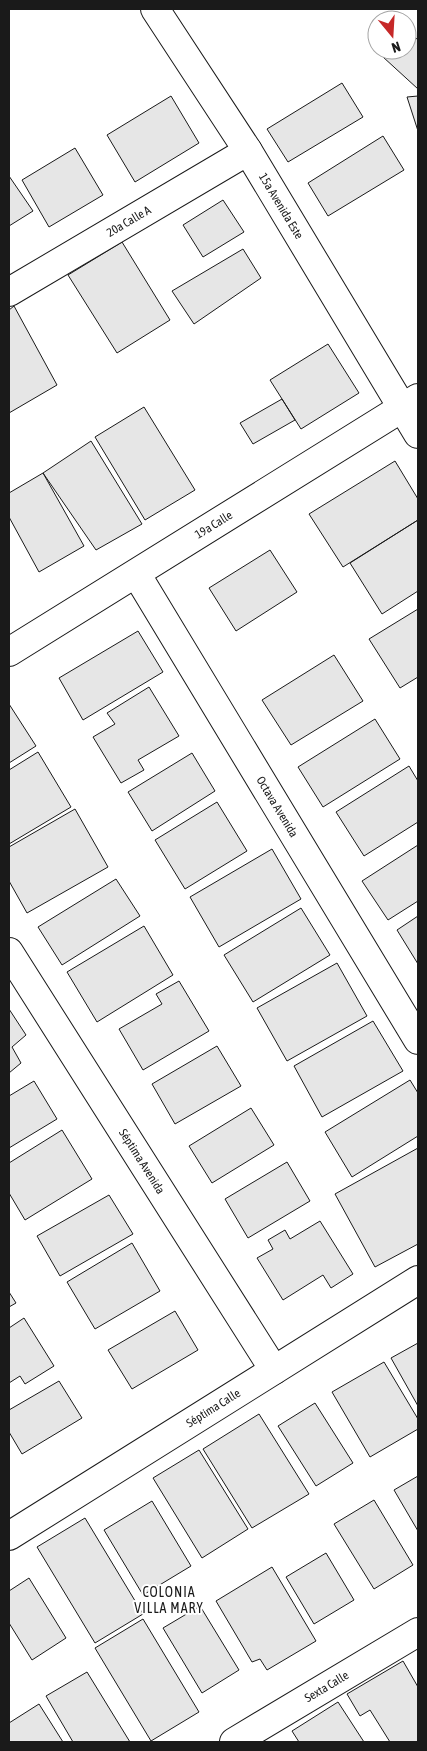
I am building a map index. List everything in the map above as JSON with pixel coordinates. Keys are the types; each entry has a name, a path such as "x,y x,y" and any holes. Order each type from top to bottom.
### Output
{"street":[{"name":"15a Avenida Este","path":"156,9 410,402 418,434"},
{"name":"20a Calle A","path":"9,292 248,151"},
{"name":"19a Calle","path":"9,652 136,575 410,402"},
{"name":"Octava Avenida","path":"136,575 418,1040"},
{"name":"Séptima Avenida","path":"9,952 274,1370"},
{"name":"Séptima Calle","path":"11,1530 418,1280"},
{"name":"Sexta Calle","path":"234,1742 418,1632"}],"building":[{"path":"417,39 418,40 418,89 386,60 417,60"},
{"path":"342,83 363,117 288,162 267,129"},
{"path":"171,96 199,143 135,182 107,135"},
{"path":"418,96 418,131 407,97"},
{"path":"383,136 404,170 328,216 308,183"},
{"path":"75,148 103,195 49,227 22,180"},
{"path":"9,176 33,211 9,226"},
{"path":"223,200 244,232 203,257 183,225"},
{"path":"122,242 170,320 117,353 68,275"},
{"path":"243,249 261,278 194,324 172,291"},
{"path":"14,306 57,385 9,413 9,310"},
{"path":"328,344 359,393 301,429 270,380"},
{"path":"282,399 295,420 253,444 240,423"},
{"path":"144,407 195,490 145,520 95,437"},
{"path":"91,441 142,524 96,550 43,473"},
{"path":"395,461 418,499 418,520 343,567 309,514"},
{"path":"43,473 84,546 39,572 9,517 9,493"},
{"path":"418,520 418,591 382,614 350,563"},
{"path":"270,550 297,592 236,631 209,588"},
{"path":"418,609 418,677 400,688 369,639"},
{"path":"138,631 163,672 83,720 59,678"},
{"path":"334,655 363,701 291,745 262,700"},
{"path":"149,687 179,736 138,760 144,770 121,783 93,737 115,724 107,713"},
{"path":"9,704 36,746 9,763"},
{"path":"375,719 400,759 323,807 298,767"},
{"path":"38,752 71,807 9,844 9,770"},
{"path":"192,753 215,791 152,831 128,792"},
{"path":"409,766 418,781 418,822 364,856 336,812"},
{"path":"217,802 247,851 185,889 155,840"},
{"path":"75,809 108,867 27,913 9,881 9,847"},
{"path":"418,845 418,901 388,920 362,881"},
{"path":"272,849 301,899 219,947 190,897"},
{"path":"116,879 140,916 62,965 38,927"},
{"path":"301,908 330,955 253,1002 224,955"},
{"path":"418,916 418,964 397,930"},
{"path":"144,926 173,975 97,1022 67,972"},
{"path":"337,963 367,1016 287,1061 257,1008"},
{"path":"179,981 209,1031 143,1070 119,1029 162,1004 156,994"},
{"path":"9,1009 26,1035 12,1047 21,1063 9,1073"},
{"path":"373,1021 403,1071 322,1117 294,1066"},
{"path":"217,1046 241,1086 175,1124 152,1084"},
{"path":"410,1080 418,1093 418,1136 352,1177 325,1132"},
{"path":"34,1081 57,1119 9,1148 9,1096"},
{"path":"251,1108 274,1145 212,1183 189,1146"},
{"path":"62,1130 92,1179 25,1220 9,1193 9,1163"},
{"path":"418,1148 418,1244 375,1267 335,1194"},
{"path":"287,1162 310,1201 248,1238 225,1199"},
{"path":"109,1195 133,1234 60,1276 37,1236"},
{"path":"320,1221 353,1274 331,1288 323,1275 283,1300 257,1258 273,1249 268,1240 285,1230 290,1239"},
{"path":"132,1243 160,1291 95,1329 67,1282"},
{"path":"9,1292 16,1303 9,1307"},
{"path":"175,1311 198,1350 132,1389 108,1350"},
{"path":"24,1318 54,1366 25,1384 20,1376 9,1383 9,1328"},
{"path":"418,1343 418,1406 391,1358"},
{"path":"384,1362 418,1419 418,1429 370,1457 332,1392"},
{"path":"59,1381 82,1418 22,1454 9,1432 9,1410"},
{"path":"315,1403 353,1463 316,1486 278,1426"},
{"path":"259,1414 309,1494 252,1528 203,1449"},
{"path":"199,1450 248,1529 202,1558 153,1478"},
{"path":"418,1476 418,1531 394,1490"},
{"path":"374,1500 413,1565 374,1589 334,1524"},
{"path":"152,1501 191,1566 143,1595 104,1530"},
{"path":"85,1518 143,1614 95,1643 37,1547"},
{"path":"326,1553 354,1600 314,1624 286,1577"},
{"path":"272,1567 316,1641 267,1670 260,1659 252,1662 216,1601"},
{"path":"29,1578 66,1638 32,1660 9,1623 9,1591"},
{"path":"200,1606 239,1670 202,1693 163,1628"},
{"path":"143,1619 199,1712 151,1741 95,1648"},
{"path":"403,1661 418,1687 418,1742 390,1742 370,1710 360,1716 347,1694"},
{"path":"87,1672 130,1742 73,1742 46,1696"},
{"path":"338,1702 364,1742 299,1742 292,1731"},
{"path":"39,1704 63,1742 9,1742 9,1723"}],"district":[{"name":"COLONIA VILLA MARY","path":"169,1600"}]}
